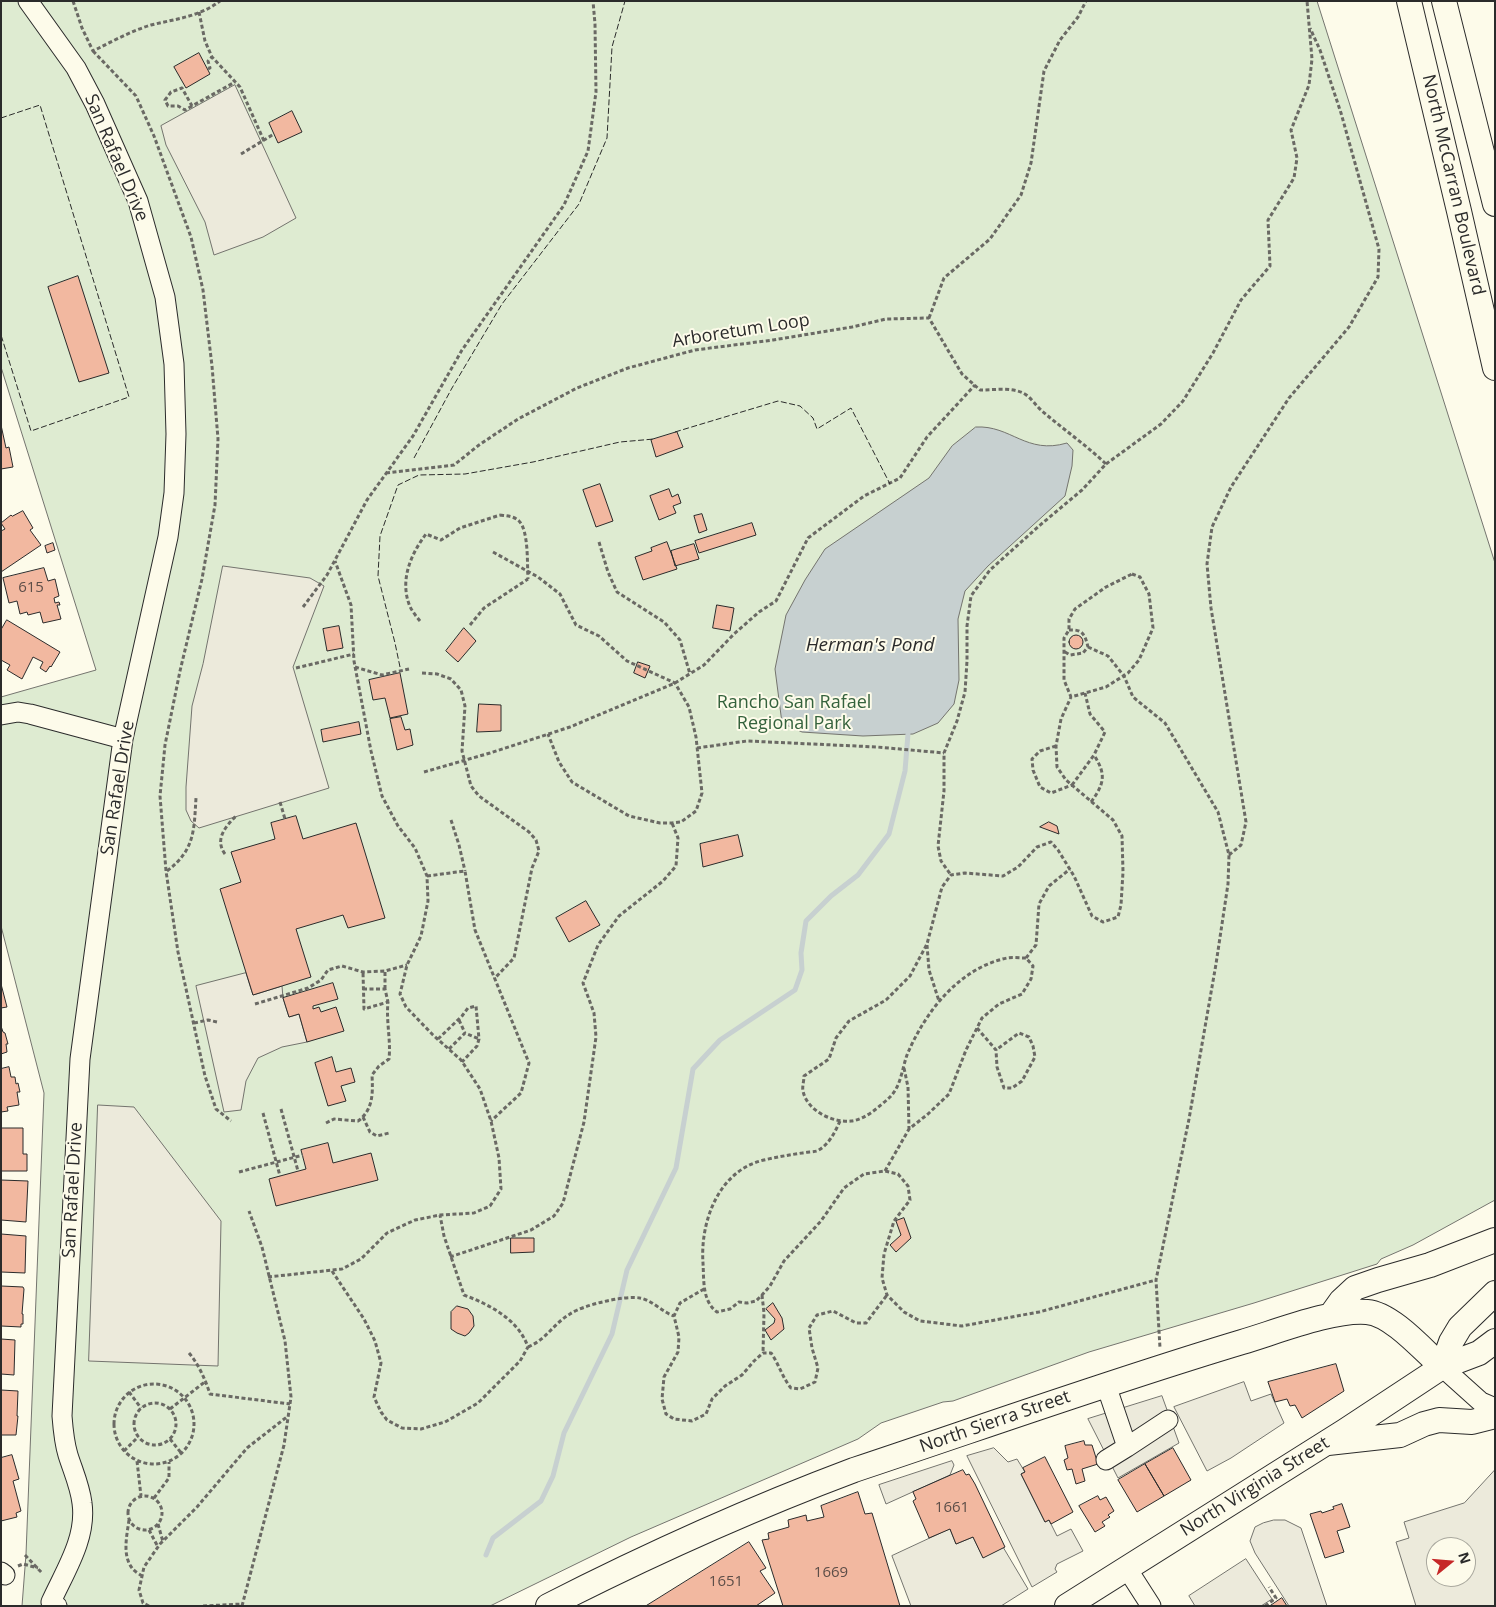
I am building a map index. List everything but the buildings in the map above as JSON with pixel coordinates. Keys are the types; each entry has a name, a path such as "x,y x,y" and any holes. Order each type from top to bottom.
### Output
{"main road":[{"name":"North McCarran Boulevard","path":"1409,1 1495,368"},
{"name":"North McCarran Boulevard","path":"1444,1 1495,204"},
{"path":"1331,1315 1341,1301 1355,1288 1430,1265 1495,1240"},
{"path":"1442,1367 1451,1342 1460,1327 1495,1293"},
{"name":"North Sierra Street","path":"548,1606 664,1550 804,1489 854,1470 1163,1366 1331,1315 1367,1312 1380,1315 1395,1324 1442,1367"},
{"name":"North Virginia Street","path":"1066,1606 1324,1444 1442,1367 1479,1353 1495,1341"},
{"path":"1324,1444 1400,1435 1424,1424 1439,1420 1472,1422 1495,1416"}],"street":[{"name":"San Rafael Drive","path":"28,1 76,68 95,104 138,201 165,297 174,364 176,434 174,493 168,537 124,739 83,1034 77,1114 62,1416 63,1435 67,1453 78,1482 83,1504 82,1525 75,1552 54,1604"},
{"path":"1,715 18,712 30,714 124,739"},
{"path":"1442,1367 1481,1402 1495,1408"},
{"path":"1106,1385 1127,1447"},
{"path":"1106,1460 1168,1420"},
{"path":"1126,1567 1151,1606"}],"path":[{"path":"73,1 82,28 93,51 136,96 168,172 193,246 203,290 218,439 215,505 202,579 165,745 160,796 166,871 178,952 204,1076 216,1109 231,1121"},
{"path":"93,51 150,26 180,20 207,10 220,1"},
{"path":"303,607 327,576 367,500 413,436 462,350 564,205 588,151 596,92 595,24 592,1"},
{"path":"1086,1 1078,18 1060,40 1044,70 1031,163 1022,195 990,239 944,278 929,318 962,374 975,386 980,390 1010,389 1024,393 1106,464"},
{"path":"951,875 941,861 938,846 944,791 944,753 957,721 965,692 967,661 966,626 971,596 990,570 1082,490 1106,464 1161,424 1183,401 1213,352 1241,300 1270,266 1268,220 1294,178 1297,158 1291,130 1309,85 1312,59 1307,1"},
{"path":"199,12 205,41 212,57 240,87 264,141"},
{"path":"1229,855 1241,845 1246,822 1212,608 1207,564 1212,527 1231,487 1290,398 1349,327 1378,278 1379,250 1341,113 1320,50 1310,28"},
{"path":"208,69 210,68 208,61 212,57"},
{"path":"192,106 182,88 171,92 165,100 168,106 178,106 185,110 235,82"},
{"path":"241,154 274,134"},
{"name":"Arboretum Loop","path":"386,473 454,465 479,445 518,419 577,388 628,368 695,350 852,327 886,319 929,318"},
{"path":"424,772 548,734 629,704 675,683 704,665 734,634 759,612 776,601 808,538 864,496 900,478 927,437 975,386"},
{"path":"420,621 410,605 405,584 410,559 426,534 441,540 460,528 500,515 513,517 520,522 525,532 528,579 484,608 470,625"},
{"path":"599,542 608,572 617,592 664,622 680,640 690,674"},
{"path":"493,552 538,577 560,594 576,625 599,636 628,661 675,683 689,707 697,748 702,794 696,811 681,822 660,824 628,816 572,782 559,762 548,734"},
{"path":"268,1277 342,1270 361,1259 387,1233 414,1220 440,1215 474,1213 490,1206 501,1189 499,1158 491,1121 480,1089 462,1062 406,1007 400,994 407,964 421,936 428,901 426,876 415,848 398,826 382,796 371,751 355,667 350,605 335,561"},
{"path":"885,1171 909,1129 949,1094 966,1050 982,1018 999,1004 1022,994 1031,979 1033,966 1026,958 1008,958 978,968 951,988 938,1001 917,1031 903,1067 900,1081 892,1095 872,1112 853,1121 840,1121 822,1115 809,1105 803,1091 804,1076 829,1059 836,1038 849,1021 886,1000 910,976 927,944 942,887 951,875 965,873 1003,876 1018,867 1037,847 1051,842 1070,869 1092,916 1103,922 1118,917 1121,905 1122,836 1113,820 1066,780 1056,767 1056,746 1061,719 1071,697 1064,680 1064,638 1069,630 1069,619 1075,609 1106,587 1132,574 1140,577 1149,594 1153,628 1139,660 1124,676 1106,687 1071,697"},
{"path":"1069,630 1079,630 1082,632 1088,647 1108,656 1124,676 1134,697 1165,723 1218,812 1229,855 1228,884 1190,1120 1156,1280 1163,1366"},
{"path":"1064,652 1070,655 1083,653 1088,647"},
{"path":"296,668 354,654"},
{"path":"355,667 382,675 409,669"},
{"path":"422,673 437,674 451,679 461,690 465,706 462,742 464,760 471,786 479,796 529,832 536,840 539,851 532,868 514,958 494,979"},
{"path":"1056,746 1040,751 1032,759 1033,770 1040,786 1051,793 1072,785 1094,755 1105,732 1090,714 1085,693"},
{"path":"697,748 747,741 944,753"},
{"path":"1091,802 1104,778 1101,766 1094,755"},
{"path":"166,871 179,862 194,832 196,798"},
{"path":"280,802 285,819"},
{"path":"225,854 220,836 237,815"},
{"path":"451,820 465,871 475,930 529,1062 521,1093 491,1121"},
{"path":"450,1257 532,1230 554,1216 563,1203 584,1122 596,1037 594,1013 583,983 598,945 619,916 663,881 676,866 678,838 672,823"},
{"path":"1026,958 1036,945 1039,904 1048,886 1070,869"},
{"path":"426,876 465,871"},
{"path":"927,944 930,970 938,1001"},
{"path":"256,1004 308,988 321,980 328,970 342,966 363,972 386,971 407,964"},
{"path":"326,1123 334,1119 358,1121 367,1114 373,1088 372,1075 389,1059 390,1044 386,1018 388,1002 386,971"},
{"path":"363,972 364,1009 388,1002"},
{"path":"363,989 386,989"},
{"path":"438,1039 468,1008 476,1006 479,1039 477,1046 462,1062"},
{"path":"459,1019 465,1032 479,1039"},
{"path":"194,1024 208,1020 217,1022"},
{"path":"977,1028 996,1050 1000,1080 1004,1088 1012,1088 1022,1081 1035,1057 1033,1046 1029,1037 1019,1033 996,1050"},
{"path":"450,1049 465,1032"},
{"path":"903,1067 908,1087 909,1129"},
{"path":"280,1109 298,1172"},
{"path":"263,1113 280,1176"},
{"path":"363,1117 370,1132 378,1136 389,1133"},
{"path":"840,1121 832,1139 817,1150 761,1160 736,1172 715,1198 705,1228 702,1249 704,1289 710,1307 717,1312 730,1309 739,1302 756,1301 770,1286 784,1261 821,1221 844,1188 864,1174 885,1171 898,1174 908,1186 910,1200 894,1221 884,1254 882,1278 887,1295 904,1312 920,1321 962,1326 1039,1312 1156,1280"},
{"path":"239,1172 303,1155"},
{"path":"203,1606 242,1605 284,1445 291,1397 284,1341 262,1247 249,1211"},
{"path":"440,1215 450,1257 464,1295 481,1301 504,1315 523,1334 528,1347"},
{"path":"332,1271 364,1319 375,1342 381,1363 374,1397 387,1420 402,1428 421,1429 445,1422 478,1403 520,1361 528,1347 540,1342 570,1314 581,1308 626,1297 642,1298 674,1316"},
{"path":"704,1289 680,1303 674,1316 679,1337 678,1352 664,1377 662,1399 666,1414 674,1419 692,1421 706,1414 712,1400 725,1386 742,1375 763,1353 771,1353 778,1362 785,1380 791,1388 800,1388 815,1382 818,1368 809,1328 817,1315 833,1311 856,1323 866,1323 887,1295"},
{"path":"762,1295 764,1321 763,1353"},
{"path":"189,1352 206,1381 210,1394 290,1404"},
{"path":"170,1409 206,1381"},
{"path":"164,1384 176,1390 185,1398 192,1408 195,1420 192,1438 182,1454 169,1462 153,1465 138,1461 124,1451 117,1440 114,1427 115,1414 120,1402 129,1392 146,1385 164,1384"},
{"path":"129,1392 141,1408"},
{"path":"152,1403 158,1403 170,1409 176,1421 176,1428 170,1439 164,1443 150,1445 138,1437 135,1432 134,1420 141,1408 152,1403"},
{"path":"149,1606 143,1603 139,1590 144,1567 163,1542 197,1507 247,1448 288,1416"},
{"path":"124,1451 138,1437"},
{"path":"170,1439 182,1454"},
{"path":"138,1461 141,1496"},
{"path":"154,1498 169,1478 169,1462"},
{"path":"142,1576 132,1569 126,1548 129,1519 128,1508 131,1502 141,1496 154,1498 158,1502 162,1513 158,1524 163,1542"},
{"path":"129,1519 136,1528 142,1530 149,1530 158,1524"},
{"path":"149,1530 159,1547"},
{"path":"25,1556 42,1573"},
{"path":"1265,1606 1276,1598 1269,1587"}],"green space":[{"name":"Rancho San Rafael Regional Park","path":"1,1 1317,1 1495,563 1495,1200 1413,1245 1381,1259 1377,1264 1089,1352 953,1401 943,1402 881,1423 858,1439 631,1537 490,1606 22,1606 26,1554 44,1093 1,926 1,697 96,670 1,367"}],"shaded area":[{"path":"235,85 296,218 263,237 214,255 205,222 166,145 161,126"},
{"path":"223,566 310,578 324,586 293,667 329,788 199,828 191,821 186,810 192,706 203,664"},
{"path":"246,973 253,995 282,986 283,998 289,1017 299,1014 307,1042 282,1047 258,1058 246,1081 241,1110 224,1112 196,986"},
{"path":"98,1105 134,1107 221,1221 218,1366 89,1361"},
{"path":"1244,1382 1251,1401 1271,1394 1284,1423 1231,1458 1207,1471 1174,1407"},
{"path":"1162,1396 1179,1443 1118,1478 1088,1419"},
{"path":"994,1448 1008,1462 1017,1459 1025,1472 1021,1474 1045,1522 1049,1520 1057,1536 1071,1529 1083,1551 1057,1564 1055,1569 1057,1572 1032,1587 967,1456"},
{"path":"952,1461 954,1465 950,1475 886,1504 879,1485"},
{"path":"1495,1470 1495,1606 1416,1606 1396,1542 1409,1538 1404,1522 1464,1503"},
{"path":"1274,1520 1285,1520 1301,1528 1327,1606 1289,1606 1255,1553 1250,1541 1255,1527"},
{"path":"950,1529 956,1544 973,1537 983,1557 1003,1547 1028,1589 1001,1606 911,1606 892,1556"},
{"path":"1246,1559 1272,1599 1261,1606 1195,1606 1189,1596"}],"water":[{"name":"Herman's Pond","path":"976,427 999,430 1029,443 1040,445 1053,446 1067,443 1073,450 1072,466 1065,496 988,566 965,591 958,619 959,680 954,704 938,723 913,734 863,736 802,732 782,723 775,669 786,615 825,549 929,478 952,446"}],"waterway":[{"path":"486,1555 493,1538 541,1501 553,1476 564,1433 612,1334 627,1270 676,1168 693,1069 720,1040 795,990 802,970 801,953 806,921 831,896 858,875 889,834 905,771 908,734"}],"fence":[{"path":"414,458 452,388 502,304 579,204 607,138 612,47 625,1"},
{"path":"1,118 40,105 129,397 31,431 1,335"},
{"path":"675,432 778,401 800,406 813,418 817,429 851,408 890,484"},
{"path":"400,667 378,576 380,536 398,485 419,475 465,474 533,462 620,442 654,439"}]}
